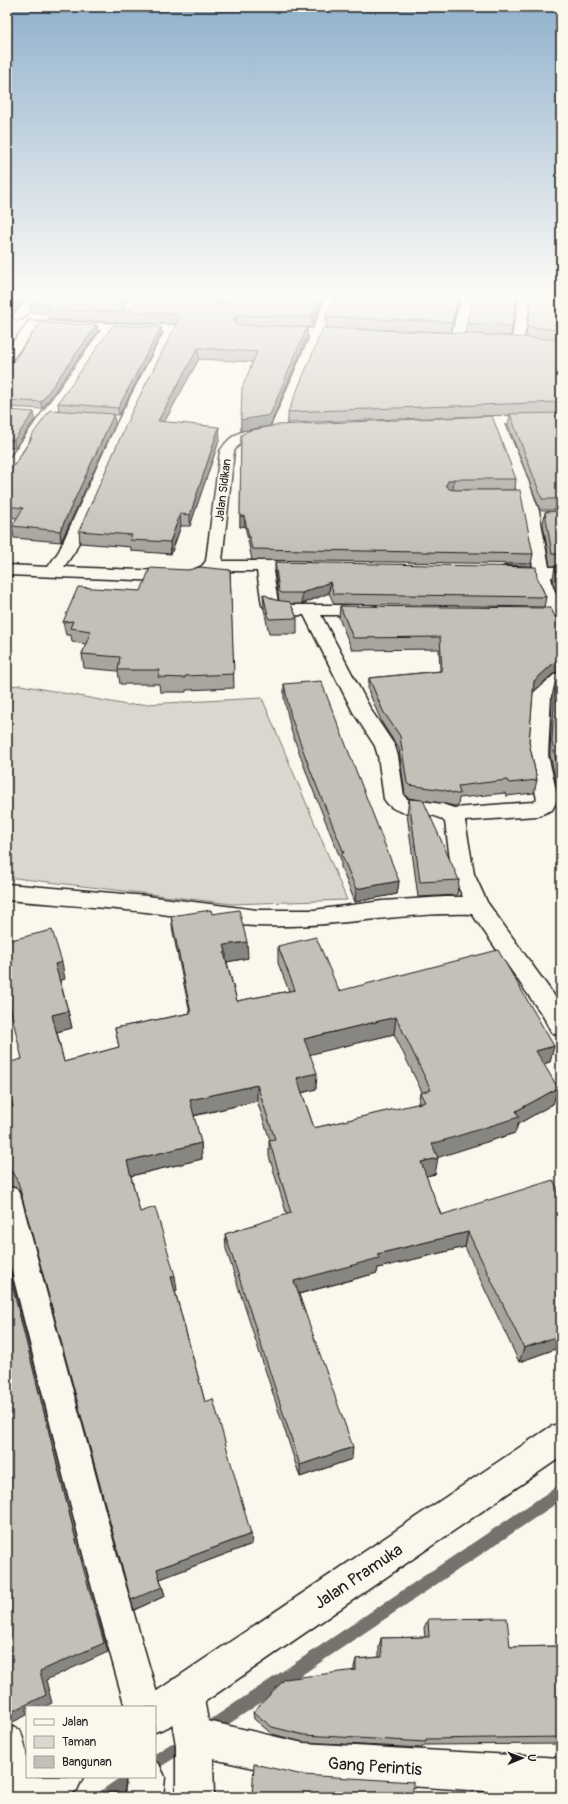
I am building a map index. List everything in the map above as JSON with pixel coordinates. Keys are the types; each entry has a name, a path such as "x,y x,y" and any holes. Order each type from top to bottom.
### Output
{"street":[{"path":"7,472 73,378"},
{"path":"54,571 67,551 84,517 125,421 147,378"},
{"path":"277,430 298,378"},
{"path":"31,414 62,416"},
{"path":"451,422 561,418"},
{"path":"109,420 125,421"},
{"path":"497,420 518,495 540,523 545,587 553,619"},
{"name":"Jalan Sidikan","path":"212,566 217,548 219,513 228,452 232,443 237,438 277,430 293,430"},
{"path":"7,570 189,577 203,572 212,566 318,566"},
{"path":"264,566 270,605 279,610 386,610"},
{"path":"488,570 561,572"},
{"path":"310,610 362,712 385,746 388,756 394,799 402,805 442,811 451,815 537,809 545,805 547,794 538,755 542,692 561,678"},
{"path":"451,815 456,824 463,874 478,906 551,1009 561,1026"},
{"path":"7,892 147,904 257,918 314,918 382,909 478,906"},
{"path":"7,1198 103,1566 143,1706"},
{"name":"Jalan Pramuka","path":"156,1713 561,1438"},
{"path":"185,1693 194,1762"},
{"path":"7,1743 18,1797"},
{"name":"Gang Perintis","path":"194,1762 303,1761 561,1777"},
{"path":"35,1797 63,1778"}],"green space":[{"path":"21,685 127,705 262,698 347,900 232,904 7,877 7,686"}],"building":[{"path":"7,378 58,378 41,402 7,400"},
{"path":"75,378 134,378 118,408 58,403"},
{"path":"149,378 181,378 158,421 219,427 190,515 180,514 170,542 130,540 132,535 79,531 132,411"},
{"path":"246,378 285,378 270,415 241,420 242,388"},
{"path":"302,378 561,378 561,402 288,412"},
{"path":"7,410 34,412 14,440 7,440"},
{"path":"50,410 114,414 60,531 12,526 23,508 7,506 7,476 32,438 30,438"},
{"path":"561,413 561,499 542,499 510,414"},
{"path":"492,416 516,479 454,479 448,481 446,485 449,489 454,490 520,490 533,554 252,549 244,516 240,516 241,435 248,431 277,425"},
{"path":"561,511 561,554 552,554 545,512"},
{"path":"275,562 536,567 537,577 546,597 334,594 330,582 302,593 282,593 279,591"},
{"path":"561,566 561,584 555,567"},
{"path":"200,567 230,570 234,674 185,676 185,678 158,677 160,670 118,670 120,657 82,654 91,631 70,628 73,621 63,622 78,587 141,591 150,568 188,570"},
{"path":"263,594 275,600 290,602 297,618 269,619"},
{"path":"340,606 551,608 555,617 561,618 561,660 556,661 534,681 529,742 537,780 509,783 507,780 458,786 460,794 409,785 407,783 400,736 383,711 369,678 442,671 440,637 353,638"},
{"path":"561,678 561,774 559,774 552,742 555,683"},
{"path":"321,681 399,881 356,889 341,853 344,853 311,772 291,717 284,684"},
{"path":"409,799 423,800 459,880 420,882"},
{"path":"211,910 212,914 239,910 247,942 224,945 226,952 224,953 237,1001 295,990 278,946 316,937 339,991 498,950 554,1046 536,1051 558,1088 516,1111 519,1117 432,1144 438,1158 421,1162 441,1215 553,1180 561,1195 561,1335 524,1348 468,1232 377,1254 379,1258 294,1281 353,1447 300,1465 225,1234 291,1213 269,1140 275,1139 257,1085 190,1100 201,1143 127,1161 140,1212 155,1207 175,1276 171,1277 205,1402 213,1399 251,1534 157,1569 162,1587 131,1600 18,1182 12,1172 7,1171 7,1109 13,1107 7,1080 7,1063 22,1059 7,994 7,941 52,930 62,962 55,964 68,1011 52,1015 64,1062 119,1047 115,1028 191,1013 171,916","holes":["396,1017 431,1090 420,1093 425,1102 314,1128 297,1078 317,1073 304,1039"]},
{"path":"7,1265 80,1556 104,1643 40,1671 46,1695 7,1714"},
{"path":"507,1618 510,1647 561,1646 561,1737 426,1739 426,1742 304,1735 272,1727 253,1712 285,1679 356,1670 356,1659 382,1657 381,1638 429,1637 428,1619"},
{"path":"254,1764 303,1775 413,1782 413,1797 252,1797"}],"waterway":[{"path":"209,1729 561,1492"},
{"path":"156,1761 174,1750"},
{"path":"104,1797 132,1778"}]}
